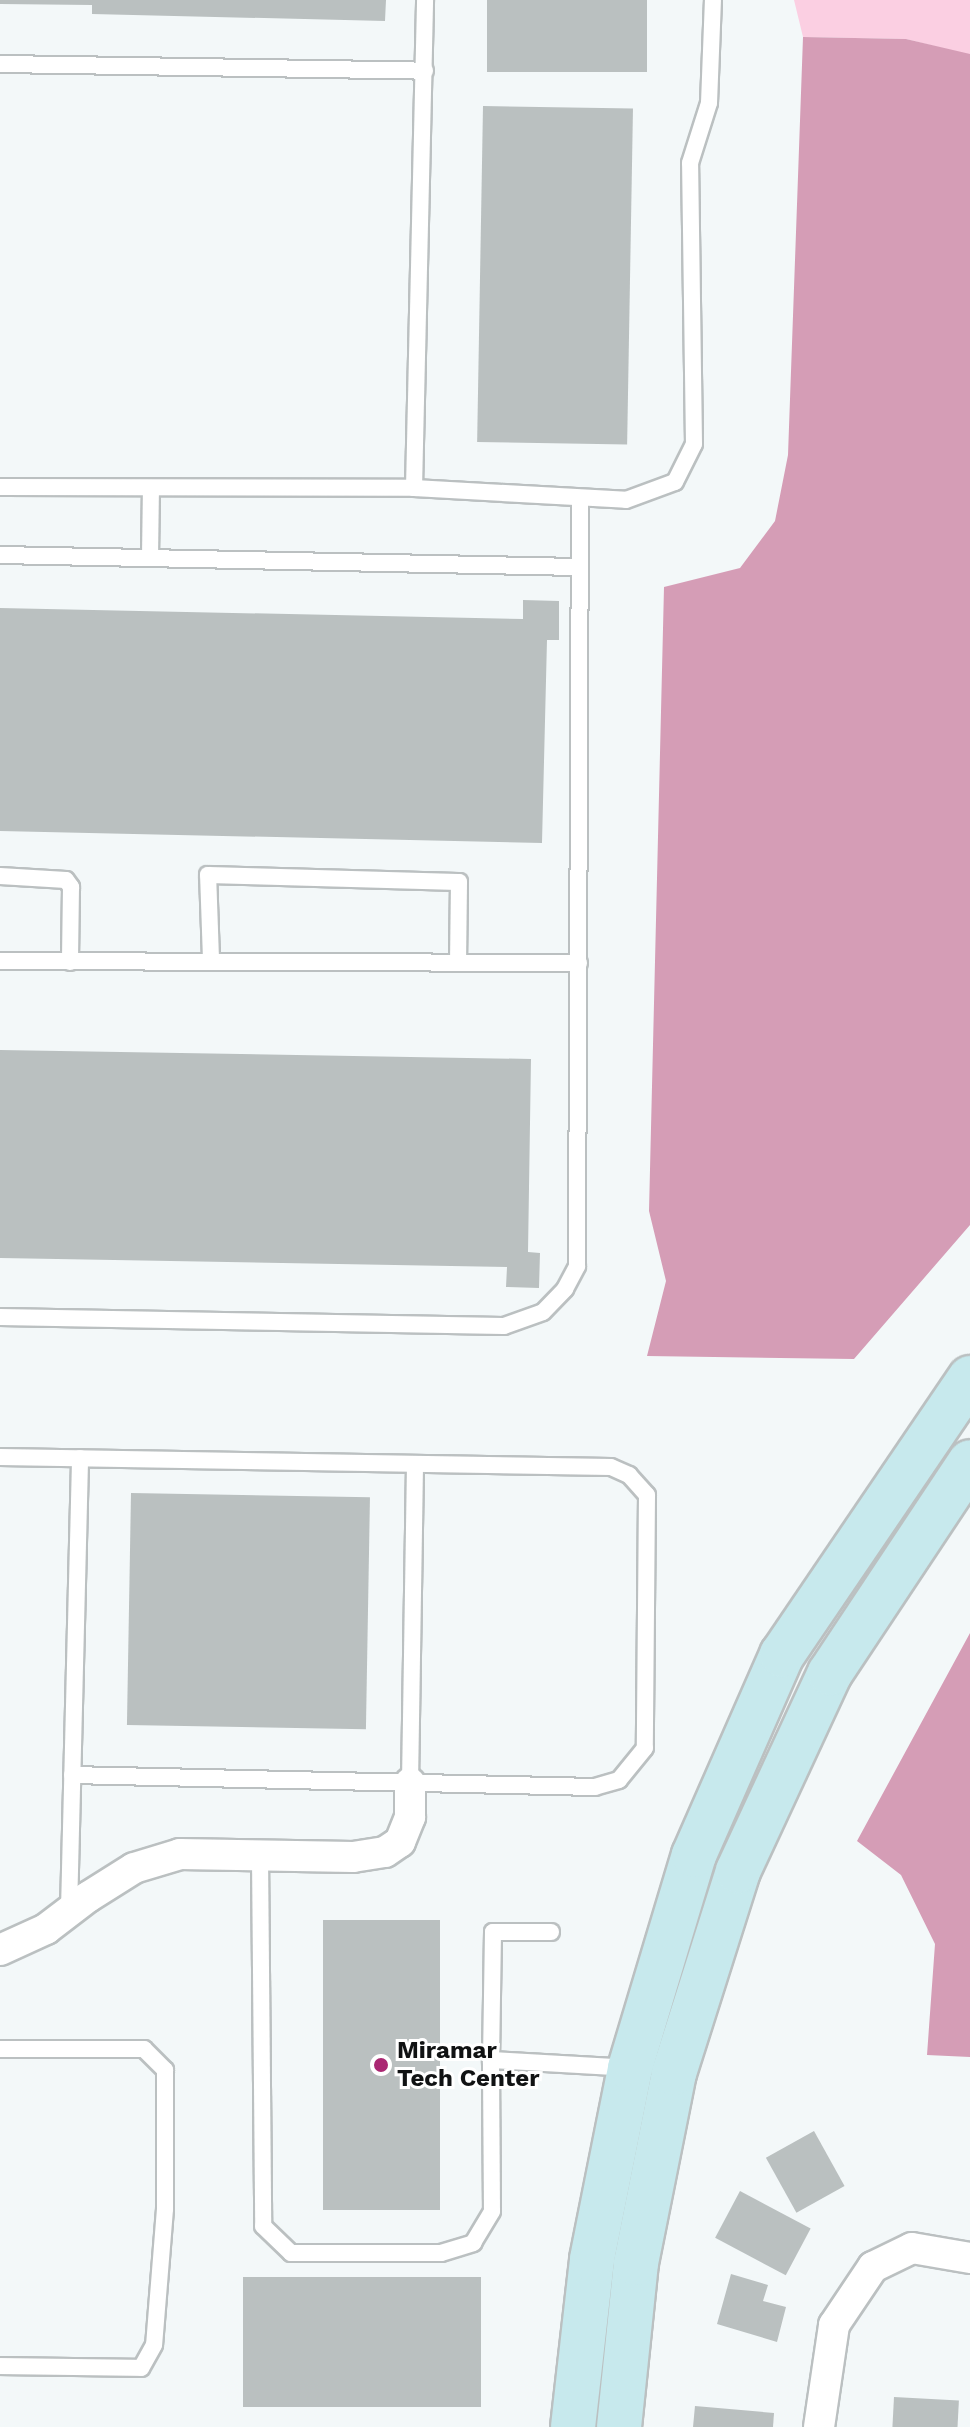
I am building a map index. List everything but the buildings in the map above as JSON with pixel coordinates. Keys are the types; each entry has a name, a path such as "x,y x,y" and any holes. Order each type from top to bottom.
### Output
{"street":[{"path":"573,2427 592,2259 630,2068 694,1855 782,1655 970,1378"},
{"path":"619,2427 636,2263 674,2073 738,1871 830,1673 970,1462"},
{"path":"0,1950 46,1929 134,1868 180,1854 353,1857 385,1852 400,1842 410,1817 410,1783"},
{"path":"819,2427 834,2325 873,2267 912,2248 970,2258"}],"lane":[{"path":"414,488 425,0"},
{"path":"0,487 414,488 626,500 675,482 694,444 690,163 709,103 713,0"},
{"path":"0,64 425,71"},
{"path":"150,557 151,489"},
{"path":"0,1317 504,1326 543,1312 565,1289 577,1266 580,498"},
{"path":"0,555 580,567"},
{"path":"211,959 208,875 459,882 458,962"},
{"path":"0,876 66,880 71,887 70,962"},
{"path":"0,961 211,959 579,963"},
{"path":"0,1457 611,1467 629,1475 647,1495 645,1748 619,1780 595,1787 72,1775"},
{"path":"69,1911 80,1458"},
{"path":"410,1783 415,1464"},
{"path":"260,1855 263,2226 291,2253 441,2253 473,2243 492,2211 493,1932 551,1932"},
{"path":"0,2049 144,2049 165,2070 165,2209 154,2345 141,2368 0,2366"},
{"path":"491,2060 630,2068"}],"shaded area":[{"path":"794,0 970,0 970,55 906,39 803,37"},
{"path":"803,37 906,39 970,54 970,1225 854,1359 647,1356 666,1281 649,1211 664,587 740,568 775,521 788,455"},
{"path":"970,1633 970,2057 927,2055 935,1944 901,1875 857,1841"}],"place":[{"name":"Miramar Tech Center","path":"381,2065"}]}
